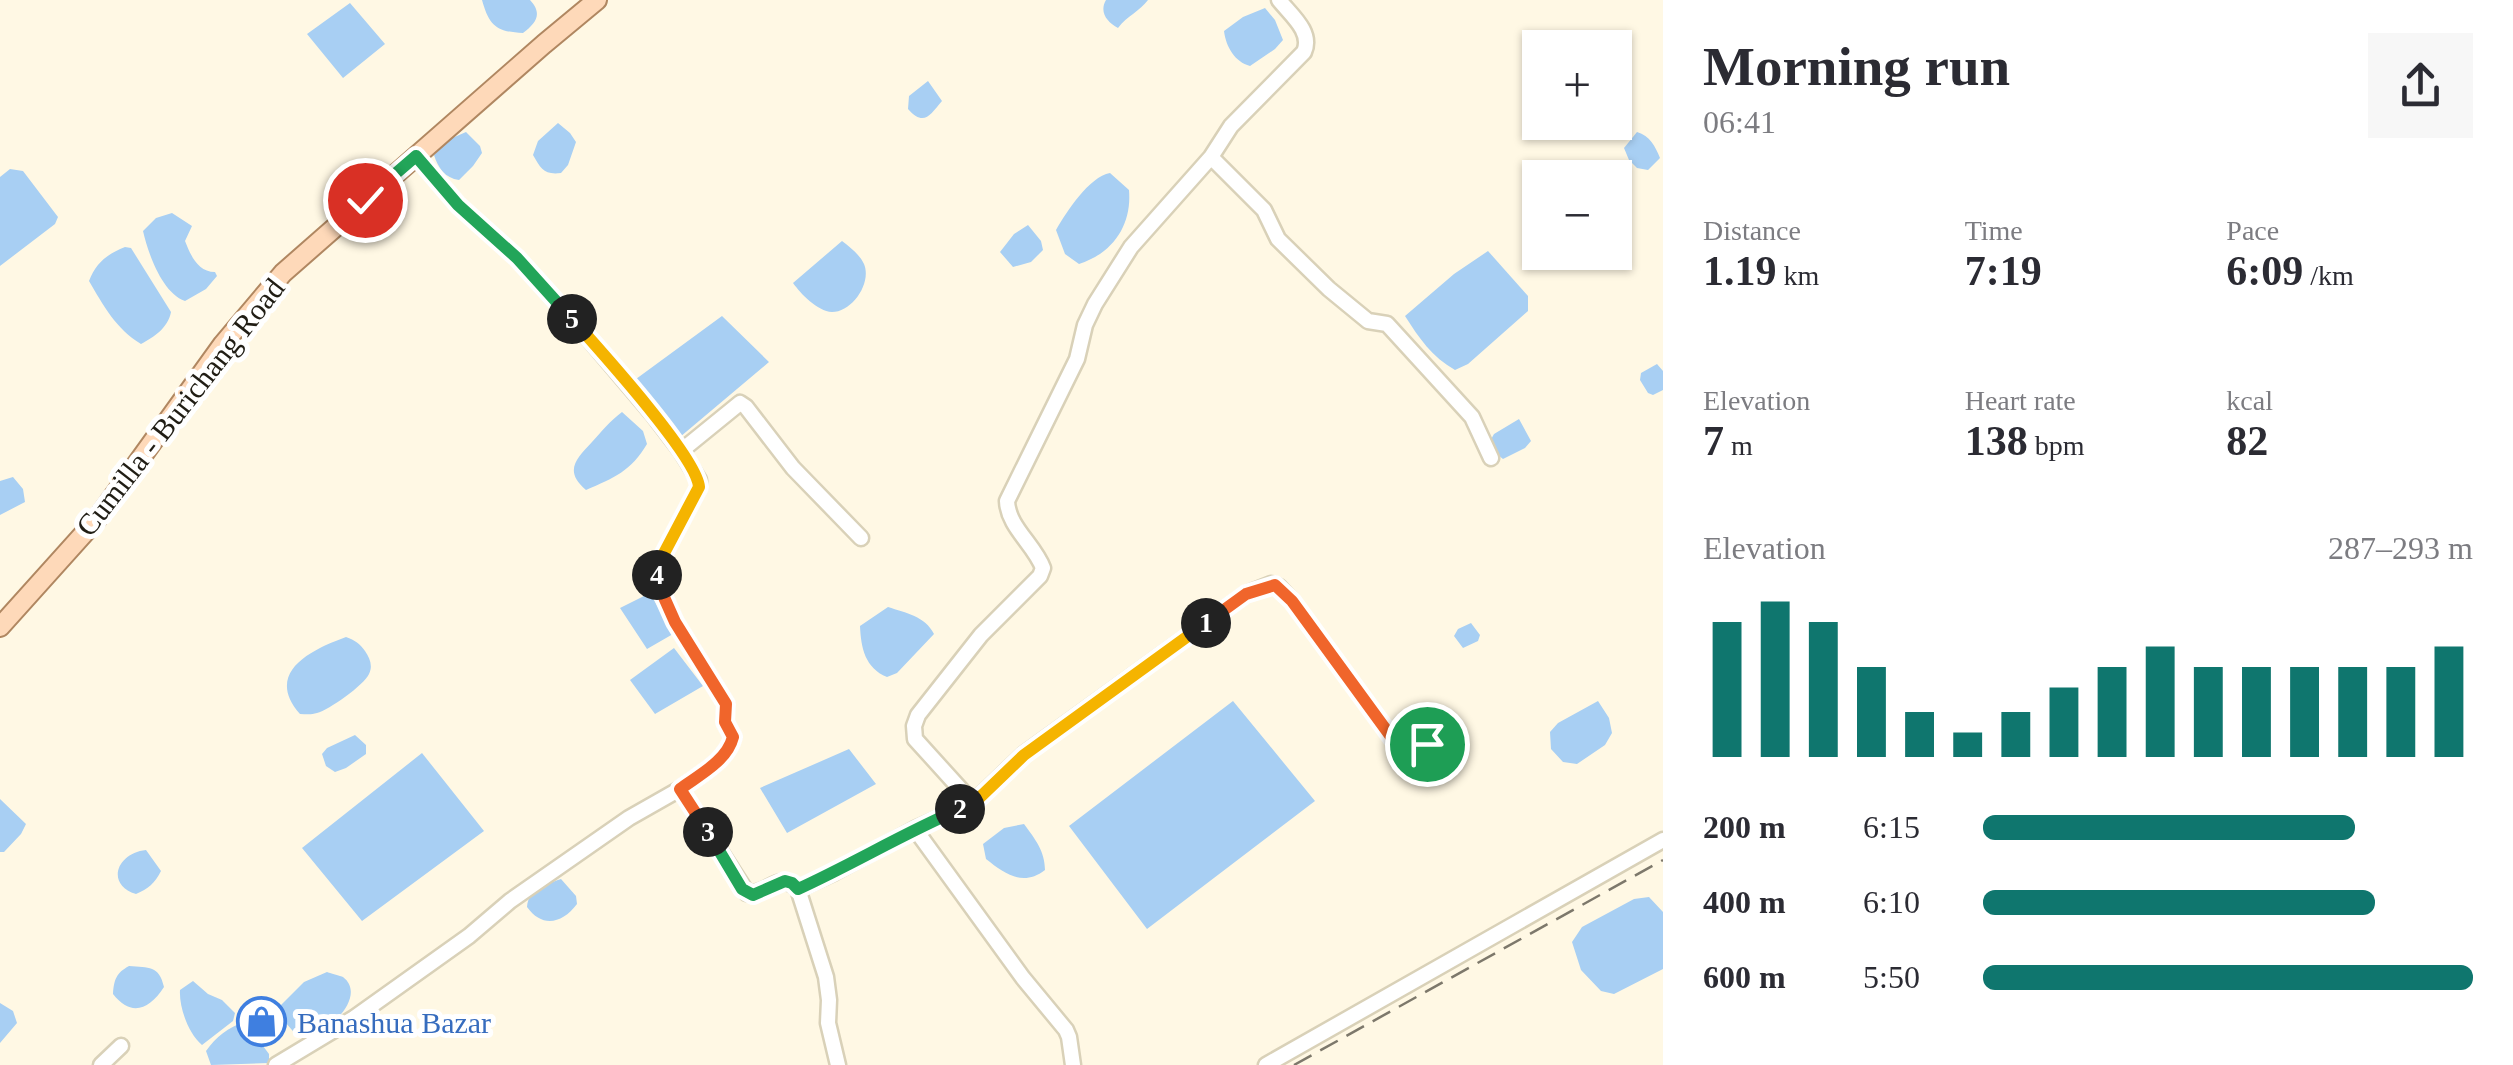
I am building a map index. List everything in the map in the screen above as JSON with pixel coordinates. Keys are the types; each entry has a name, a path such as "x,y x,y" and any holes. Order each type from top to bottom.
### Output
{"main road":[{"name":"Cumilla - Burichang Road","path":"0,627 97,519 223,344 282,273 597,0"}],"street":[{"path":"973,804 916,739 914,726 918,714 981,634 1040,576 1040,558 1012,522 1007,501 1077,359 1085,325 1131,247 1211,157 1232,126 1308,45 1306,35 1279,0"},
{"path":"276,1065 354,1018 469,936 510,901 629,818 680,789 724,756 733,737 725,722 726,704 675,622 657,574 699,480 652,413 573,320 517,258 458,205 416,156"},
{"path":"1211,157 1264,210 1278,239 1328,289 1368,321 1387,324 1472,417 1491,458"},
{"path":"681,451 740,403 794,468 861,538"},
{"path":"798,889 915,828 973,804 1024,755 1140,669 1246,594 1271,584 1292,601 1392,738 1427,744"},
{"path":"680,789 746,893 753,895 785,881 798,889 826,976 828,1022 838,1065"},
{"path":"915,828 1023,978 1066,1030 1073,1065"},
{"path":"1266,1065 1663,840"},
{"path":"101,1065 121,1046"}],"water":[{"path":"482,0 530,0 536,18 523,33 500,29 491,21"},
{"path":"1106,0 1148,0 1118,28 1105,16"},
{"path":"350,3 385,44 343,78 307,34"},
{"path":"1265,8 1283,40 1250,66 1232,53 1224,31"},
{"path":"928,81 942,101 926,117 918,117 908,109 909,96"},
{"path":"558,123 576,142 568,165 561,173 551,173 533,155 538,141"},
{"path":"466,132 482,153 459,180 443,172 434,155 450,139"},
{"path":"1637,132 1652,142 1660,158 1648,170 1637,168 1629,160 1624,148"},
{"path":"10,169 23,171 58,217 55,224 0,266 0,177"},
{"path":"1110,173 1129,190 1127,215 1111,245 1079,264 1065,254 1056,230 1087,188"},
{"path":"172,213 192,226 185,241 196,262 217,276 206,289 185,301 163,281 143,231 156,218"},
{"path":"1028,225 1043,250 1031,262 1013,267 1000,252 1014,234"},
{"path":"842,241 862,261 865,280 859,295 847,307 826,311 793,283"},
{"path":"125,247 131,248 171,312 164,327 141,344 117,324 89,281 103,260"},
{"path":"1488,251 1528,296 1528,311 1468,364 1455,370 1439,359 1405,316"},
{"path":"722,316 769,362 680,437 636,379"},
{"path":"1657,364 1663,371 1663,390 1653,395 1640,380 1641,373"},
{"path":"622,412 643,431 647,444 621,473 586,490 575,477 577,459"},
{"path":"1519,419 1531,441 1503,459 1489,443 1494,434"},
{"path":"13,477 23,489 25,502 0,515 0,481"},
{"path":"650,593 673,634 647,649 620,608"},
{"path":"888,607 920,619 934,634 897,673 887,677 866,656 860,626"},
{"path":"1471,623 1480,635 1478,641 1463,648 1454,636 1458,629"},
{"path":"346,637 357,642 367,654 369,674 329,707 315,714 300,714 290,699 289,675 306,656"},
{"path":"674,648 703,686 655,714 630,680"},
{"path":"1233,701 1315,801 1147,929 1069,826"},
{"path":"1598,701 1609,718 1612,733 1605,745 1577,764 1563,762 1551,749 1550,732 1558,723"},
{"path":"355,735 366,745 366,754 335,772 326,766 322,754 327,748"},
{"path":"849,749 876,784 787,833 760,788"},
{"path":"422,753 484,831 362,921 302,848"},
{"path":"0,799 26,824 4,852 0,852"},
{"path":"1024,824 1045,863 1045,870 1029,878 1007,874 986,859 983,844 1004,828"},
{"path":"146,850 161,871 151,885 136,894 120,883 118,869 128,857"},
{"path":"561,879 576,896 577,904 565,916 545,921 527,907 531,895"},
{"path":"1649,897 1663,912 1663,969 1614,994 1601,991 1581,970 1572,942 1582,927 1634,899"},
{"path":"129,966 156,971 164,987 140,1008 126,1006 113,994 116,977"},
{"path":"327,972 343,977 350,985 347,1005 320,1032 299,1038 285,1022 279,1007 304,982"},
{"path":"193,981 235,1013 233,1021 202,1045 189,1027 181,1004 180,990"},
{"path":"0,1003 13,1011 17,1023 0,1043"},
{"path":"245,1022 269,1054 269,1063 211,1065 206,1051 218,1037"}],"railway":[{"path":"1294,1065 1663,860"}],"place":[{"name":"Banashua Bazar","path":"262,1022"}],"route":[{"path":"365,200 416,156 458,205 517,258 573,320 652,413 699,480 657,574 675,622 726,704 725,722 733,737 724,756 680,789 746,893 753,895 785,881 798,889 915,828 973,804 1024,755 1140,669 1246,594 1271,584 1292,601 1392,738 1427,744"}]}
